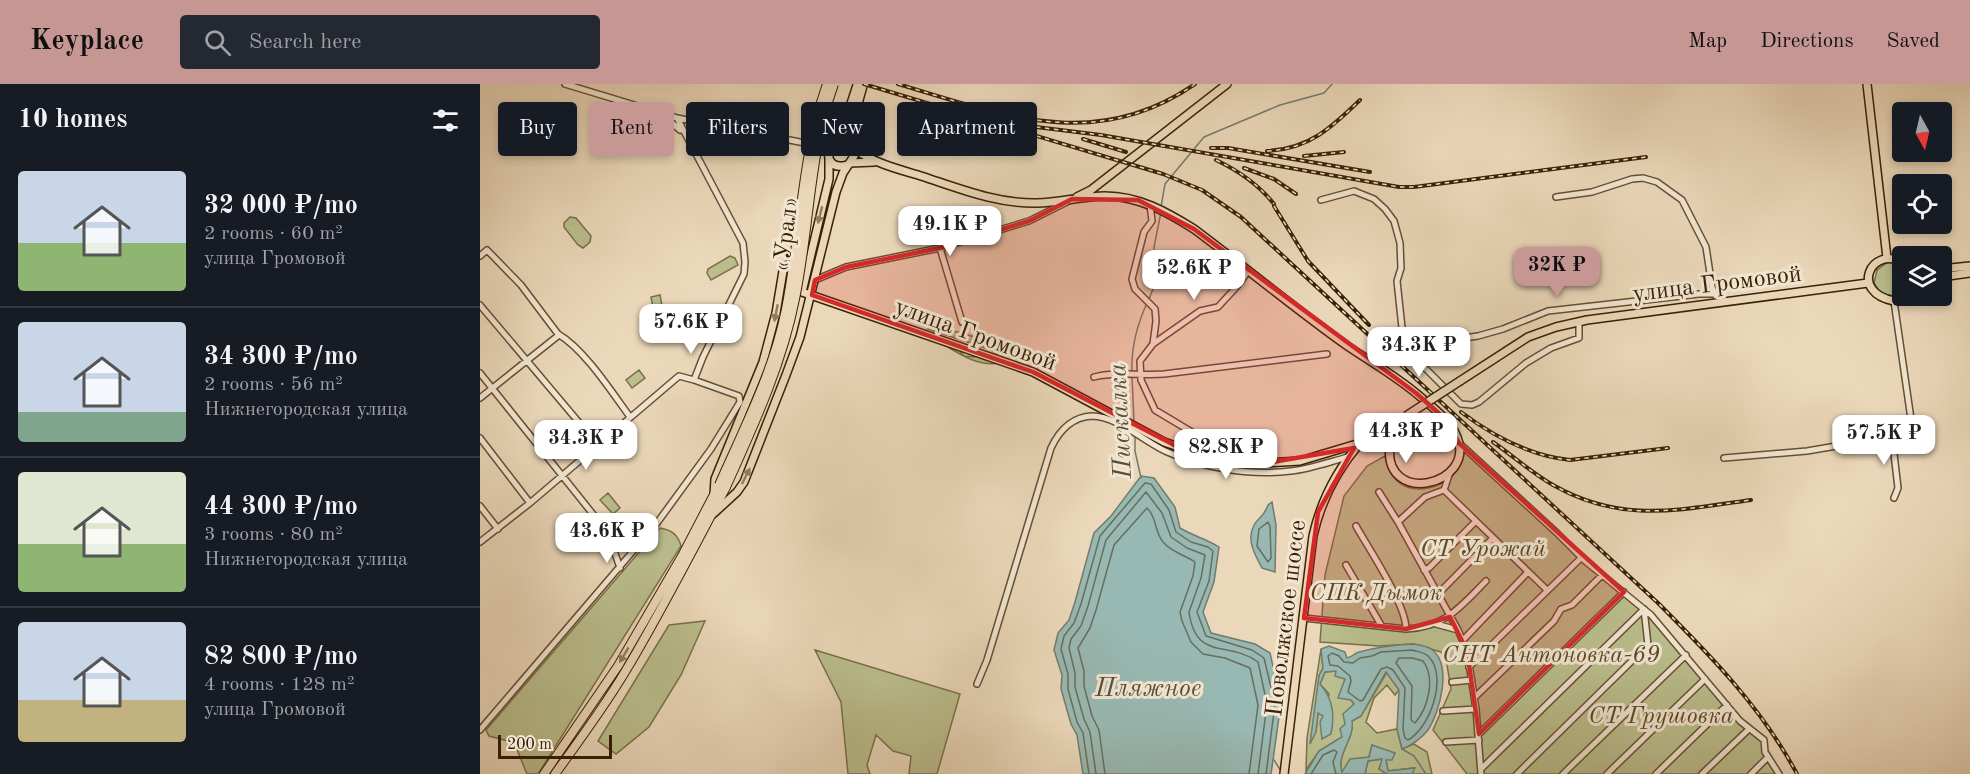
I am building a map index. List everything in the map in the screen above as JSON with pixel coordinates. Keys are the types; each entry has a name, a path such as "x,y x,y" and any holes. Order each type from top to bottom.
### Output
{"highway":[{"name":"«Урал»","path":"555,774 625,673 708,519 722,486 780,334 791,285 810,143 827,84"},
{"name":"«Урал»","path":"722,486 773,377 787,336 804,248 815,159 823,118 834,84"},
{"path":"544,774 618,666 682,556 714,495 722,486"}],"main road":[{"path":"1072,199 1091,190 1227,84"},
{"path":"1867,84 1887,258"},
{"path":"852,102 859,85"},
{"path":"856,102 859,85"},
{"path":"708,519 737,492 750,470 800,337 836,192 854,156"},
{"path":"868,156 880,163"},
{"path":"829,157 837,165 865,161 880,163 1010,202 1038,203 1105,196 1122,197 1168,213 1194,229 1346,344 1416,393 1443,417 1459,443 1457,460 1450,472 1439,480 1417,485 1407,482 1400,475 1393,467 1390,445 1402,418"},
{"path":"714,495 715,479 770,340 783,271 790,263 805,256 812,249 830,179 829,157"},
{"name":"улица Громовой","path":"812,249 802,292 1034,372 1164,442 1184,450 1246,463 1289,462 1329,454 1360,443 1528,337 1556,327 1579,321 1868,283"},
{"path":"1892,259 1887,258 1878,261 1871,270 1868,283 1877,296 1892,300"},
{"path":"1952,268 1970,266"},
{"path":"1952,275 1970,273"},
{"name":"Поволжское шоссе","path":"1284,774 1313,536 1318,512 1328,489 1348,457 1360,443"}],"street":[{"path":"565,84 624,102"},
{"path":"587,84 594,93"},
{"path":"676,118 686,138"},
{"path":"676,118 686,120"},
{"path":"674,124 686,138"},
{"path":"789,141 801,143"},
{"path":"796,142 829,157"},
{"path":"694,380 703,357 738,289 744,274 745,262 742,243 696,156"},
{"path":"1556,197 1592,192 1632,179 1643,178 1657,182 1682,200 1706,247 1712,287 1717,303"},
{"path":"1321,200 1354,191 1374,199 1394,221 1400,243 1401,260 1397,281 1403,337 1414,357 1461,404 1472,405 1526,363 1551,348 1579,338 1579,321"},
{"path":"814,280 846,267 940,248 1029,221 1072,199"},
{"path":"1029,221 1038,214 1038,203"},
{"path":"1150,205 1152,221 1144,232 1132,279 1135,289 1155,309 1154,344"},
{"path":"940,248 962,322"},
{"path":"480,256 487,250 521,285 559,335 566,337 596,370 630,417"},
{"path":"1211,457 1209,445 1200,436 1155,410 1143,386 1140,361 1154,344 1200,311 1218,307 1244,279 1248,270"},
{"path":"1408,346 1478,336 1503,329 1548,311 1715,294"},
{"path":"480,305 598,445"},
{"path":"1724,458 1807,451 1913,434 1895,306"},
{"path":"480,398 559,335"},
{"path":"1094,377 1117,374 1140,376 1327,354"},
{"path":"480,373 608,533 620,568"},
{"path":"480,542 562,477 679,376 739,396 741,402 729,423 682,491 620,568 480,730"},
{"path":"977,684 987,660 1051,448 1064,427 1086,417 1102,418 1176,456 1200,464 1245,471 1290,471 1348,457"},
{"path":"1892,437 1898,488 1894,498"},
{"path":"480,438 530,503"},
{"path":"1459,443 1581,558 1644,609 1727,705 1749,729 1764,740 1765,752 1779,774"},
{"path":"1444,490 1450,472"},
{"path":"1444,490 1547,590"},
{"path":"1398,522 1425,497 1444,490"},
{"path":"1379,492 1463,640 1476,709 1481,772"},
{"path":"480,507 498,529"},
{"path":"1424,570 1429,568 1476,521"},
{"path":"1356,526 1406,618 1406,629"},
{"path":"1437,594 1493,538"},
{"path":"1469,667 1581,558"},
{"path":"1346,565 1381,625"},
{"path":"1463,640 1528,572"},
{"path":"1474,697 1554,621 1561,609 1572,605 1602,575"},
{"path":"1304,618 1406,629 1420,628 1450,617 1486,581"},
{"path":"1446,742 1479,737 1624,592"},
{"path":"1481,772 1644,609"},
{"path":"1517,774 1648,645 1644,609"},
{"path":"1436,624 1458,630"},
{"path":"1563,774 1686,655"},
{"path":"1607,774 1705,679"},
{"path":"1452,682 1472,680"},
{"path":"1656,774 1727,705"},
{"path":"1443,711 1476,709"},
{"path":"1702,774 1749,729"},
{"path":"1750,774 1768,757"}],"highlighted area":[{"path":"1072,199 1138,200 1194,229 1416,393 1443,417 1459,443 1624,592 1479,734 1467,651 1450,617 1406,629 1304,618 1318,512 1354,448 1267,463 1184,450 1033,372 812,295 815,280 846,267 940,248 1029,221"}],"green space":[{"path":"570,217 576,218 591,236 590,242 583,248 564,227 564,223"},
{"path":"730,256 735,258 738,265 711,280 707,273 708,269"},
{"path":"1888,262 1892,262 1892,296 1881,294 1874,283 1877,270"},
{"path":"660,295 663,311 654,313 651,297"},
{"path":"936,326 982,339 997,352 997,355 994,351 928,329"},
{"path":"943,344 961,349 961,353 965,356 975,357 976,355 1000,363 977,362 963,356"},
{"path":"639,370 645,378 632,388 626,380"},
{"path":"1465,449 1574,549 1666,628 1742,721 1766,740 1767,753 1780,774 1467,774 1433,730 1451,689 1447,665 1441,652 1413,644 1379,646 1320,642 1325,575 1344,496 1367,466 1385,456 1392,476 1404,486 1431,488 1454,474 1462,461"},
{"path":"608,493 620,508 613,514 600,500"},
{"path":"660,528 674,534 681,546 540,771 537,774 527,774 516,747 508,741 489,736 486,730"},
{"path":"705,621 681,675 649,727 616,754 598,741 669,625"},
{"path":"1321,649 1323,668 1319,676 1316,732 1318,713 1324,716 1322,738 1329,694 1320,684 1325,672 1336,671 1345,680 1354,704 1342,737 1319,751 1306,770 1307,738"},
{"path":"815,650 960,694 937,774 909,774 911,756 893,751 876,735 867,765 870,774 848,774 841,702"},
{"path":"1387,672 1399,690 1395,695 1387,685 1374,698 1366,722 1377,733 1397,729 1402,749 1414,744 1427,752 1432,774 1412,774 1414,768 1388,771 1386,760 1372,745 1369,757 1341,773 1341,758 1351,733 1352,721 1361,716"},
{"path":"1383,759 1379,769 1387,774 1365,774 1368,761"}],"water":[{"name":"Пляжное","path":"1141,476 1154,478 1175,507 1180,528 1219,547 1214,582 1203,612 1211,633 1255,644 1270,653 1281,703 1271,774 1083,774 1077,735 1071,724 1061,689 1062,675 1054,650 1058,633 1069,620 1094,533 1111,516"},
{"path":"1272,502 1276,525 1275,572 1262,568 1251,542 1256,522"},
{"path":"1413,644 1431,649 1438,656 1442,665 1440,700 1428,730 1416,741 1402,749 1397,729 1399,690 1386,672 1361,716 1352,721 1351,734 1341,759 1342,772 1350,759 1369,757 1372,745 1395,753 1392,760 1386,760 1388,771 1415,768 1412,774 1387,774 1379,769 1382,759 1368,761 1365,774 1305,774 1319,751 1342,737 1340,729 1345,724 1343,714 1354,704 1351,700 1338,698 1345,679 1335,676 1336,671 1325,672 1320,684 1328,695 1332,708 1331,734 1322,739 1320,722 1323,716 1318,713 1316,732 1310,744 1319,676 1323,668 1321,649 1329,646 1345,652 1347,658 1372,649"}],"waterway":[{"name":"Пискалка","path":"1161,207 1165,184 1204,137 1280,105 1324,93 1332,84"},
{"name":"Пискалка","path":"1149,299 1153,289 1154,247 1161,212"},
{"name":"Пискалка","path":"1132,371 1135,336 1147,303"},
{"name":"Пискалка","path":"1132,376 1134,422"},
{"name":"Пискалка","path":"1135,435 1135,451 1141,478"},
{"name":"Пискалка","path":"1402,749 1414,756 1426,774"},
{"name":"Пискалка","path":"1274,760 1281,771"}],"railway":[{"path":"864,84 1163,174 1202,190 1241,217 1658,603 1697,642 1734,683 1768,727 1797,774"},
{"path":"898,84 975,107 1048,122 1085,122 1121,117 1158,105 1195,84"},
{"path":"1267,151 1295,146 1318,135 1339,120 1360,100"},
{"path":"1037,127 1101,135 1399,187 1414,187 1646,157"},
{"path":"1083,139 1126,152"},
{"path":"1211,148 1228,148 1370,172"},
{"path":"1304,156 1344,152"},
{"path":"1216,160 1248,179 1274,204"},
{"path":"1244,168 1274,179 1296,194"},
{"path":"1274,206 1308,261 1369,325"},
{"path":"1461,412 1512,444 1555,458 1570,460 1668,448"},
{"path":"1493,442 1553,485 1578,497 1603,505 1626,510 1650,511 1751,500"}],"park label":[{"name":"СТ Урожай","path":"1483,548"},
{"name":"СПК Дымок","path":"1376,592"},
{"name":"СНТ Антоновка-69","path":"1551,654"},
{"name":"СТ Грушовка","path":"1661,715"}]}
